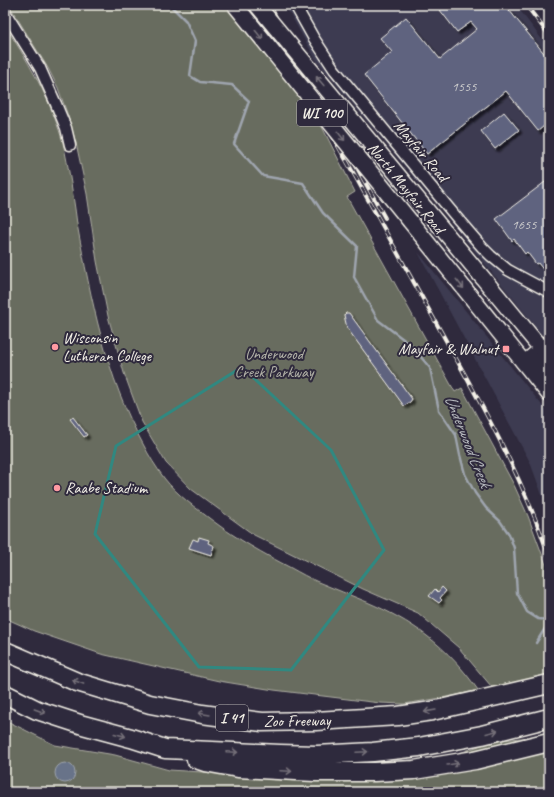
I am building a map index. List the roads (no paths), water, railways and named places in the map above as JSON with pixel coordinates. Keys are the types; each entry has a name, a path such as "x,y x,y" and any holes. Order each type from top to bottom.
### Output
{"highway":[{"name":"Zoo Freeway","path":"5,651 77,682 150,704 202,714 262,722 316,721 398,716 432,711 549,684"},
{"name":"Zoo Freeway","path":"5,694 37,710 165,749 317,755 373,752 419,748 440,744 549,718"},
{"path":"165,749 205,762 238,768 315,772 374,772 414,770 475,760 549,742"}],"main road":[{"name":"North Mayfair Road","path":"234,5 549,394"},
{"name":"North Mayfair Road","path":"257,5 425,208 546,348"},
{"path":"411,223 448,254 481,290 524,344 532,348 546,348"},
{"path":"522,361 531,359 536,360 549,374"}],"street":[{"name":"Mayfair Road","path":"295,5 313,37 334,69 482,247 508,270 549,292"},
{"path":"5,12 40,68 59,110 66,128 70,145"},
{"path":"522,361 546,348"}],"water":[{"path":"65,763 72,766 75,773 72,780 65,783 58,780 55,773 58,766"}],"waterway":[{"name":"Underwood Creek","path":"170,5 186,21 195,41 190,76 200,82 232,85 249,101 234,144 263,176 303,183 323,213 357,246 354,277 378,320 411,345 430,368 439,410 456,435 465,474 475,493 486,508 500,521 509,534 514,548 517,593 527,612 538,619 549,620"},
{"path":"536,643 549,622"}],"railway":[{"path":"263,5 296,70 491,423 529,502 549,557"},
{"path":"270,5 307,80"},
{"path":"526,5 549,35"},
{"path":"346,148 385,218"}],"place":[{"name":"Wisconsin Lutheran College","path":"55,347"},
{"name":"Mayfair & Walnut","path":"506,349"},
{"name":"Raabe Stadium","path":"57,488"}],"park label":[{"name":"Underwood Creek Parkway","path":"274,363"}]}
